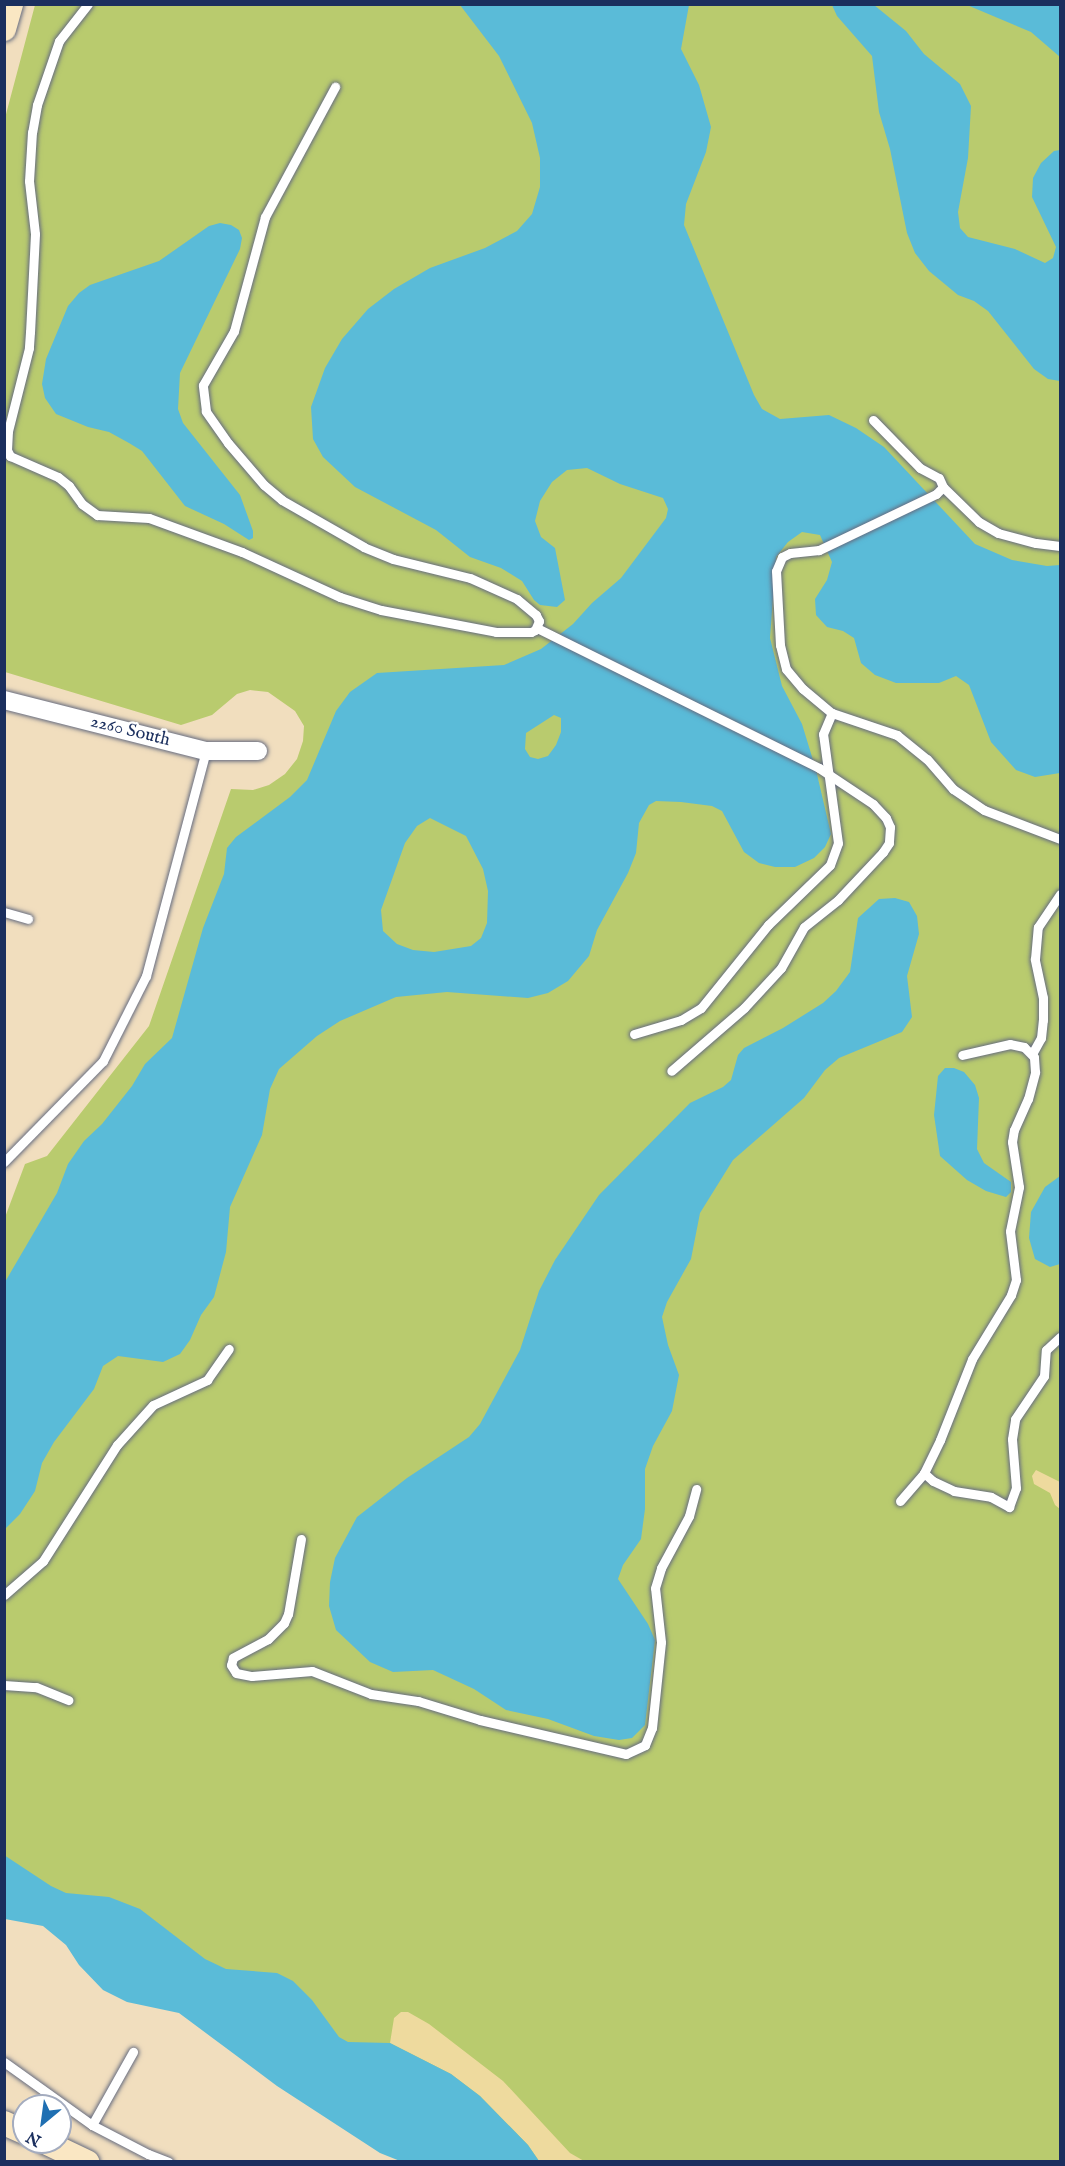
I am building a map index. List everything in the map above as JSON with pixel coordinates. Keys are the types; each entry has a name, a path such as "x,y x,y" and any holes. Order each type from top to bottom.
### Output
{"street":[{"path":"4,29 11,4"},
{"name":"2260 South","path":"4,700 206,751 258,751"},
{"path":"70,2154 87,2162"}],"lane":[{"path":"88,4 59,41 45,79 34,123 29,181 35,234 29,348 8,431 7,450 10,456 58,477 69,486 82,504 97,515 149,518 242,552 340,597 381,610 496,632 531,632 537,628 539,621 536,615 508,595 449,571 393,559 364,547 282,500 264,485 235,451 206,411 202,385 234,331 265,217 335,87"},
{"path":"873,420 920,468 939,478 943,487 978,522 998,533 1036,543 1060,546"},
{"path":"943,487 936,494 819,550 790,553 779,561 776,571 780,645 786,669 832,713 897,735 927,759 953,789 984,810 1060,839"},
{"path":"537,628 819,768 873,804 886,818 890,827 889,843 838,900 804,927 781,969 744,1008 671,1071"},
{"path":"634,1034 681,1020 701,1008 768,925 830,865 838,843 823,734 832,713"},
{"path":"4,1162 104,1061 146,976 206,751"},
{"path":"900,1501 924,1473 940,1440 972,1359 1016,1281 1010,1231 1019,1187 1012,1142 1035,1072 1032,1054 1041,1038 1042,998 1035,959 1038,927 1060,894"},
{"path":"4,912 28,919"},
{"path":"962,1055 1010,1044 1024,1047 1032,1054"},
{"path":"4,1145 17,1148"},
{"path":"924,1473 933,1481 954,1491 991,1497 1009,1507 1016,1488 1013,1426 1020,1411 1044,1376 1046,1350 1060,1336"},
{"path":"4,1595 43,1561 117,1445 153,1405 207,1380 229,1348"},
{"path":"301,1539 288,1614 268,1639 233,1658 231,1665 237,1673 252,1676 312,1671 371,1694 418,1701 480,1720 626,1754 645,1745 652,1728 661,1642 654,1588 661,1568 689,1516 696,1489"},
{"path":"4,1685 36,1687 69,1700"},
{"path":"92,2125 133,2052"},
{"path":"4,2062 92,2125 148,2154 169,2162"}],"green space":[{"path":"35,5 1060,5 1060,2161 469,2161 5,1899 4,1220 25,1164 47,1156 149,1026 231,789 253,790 269,785 285,774 297,759 303,741 304,726 295,711 268,692 250,690 237,694 212,715 181,725 5,672 5,118"}],"sand":[{"path":"1036,1470 1060,1482 1060,1509 1055,1505 1050,1493 1034,1484 1032,1476"},
{"path":"401,2012 408,2012 429,2024 503,2081 570,2153 584,2161 539,2161 528,2145 480,2096 451,2074 390,2043 394,2018"}],"water":[{"path":"460,5 689,5 681,49 699,85 711,127 706,152 686,204 684,225 754,395 762,409 780,419 829,415 856,428 884,447 975,544 1012,560 1047,566 1060,565 1060,773 1035,777 1016,770 991,742 969,685 956,676 939,683 896,683 875,675 861,663 854,638 843,631 827,627 816,615 815,599 827,580 832,562 820,535 802,532 788,542 776,557 770,638 782,686 802,724 816,770 831,834 825,847 814,858 795,867 775,867 759,863 744,852 722,811 712,806 656,801 649,805 639,823 636,853 628,873 597,930 589,956 568,981 548,993 528,998 447,992 396,997 340,1021 317,1036 279,1069 270,1089 262,1135 230,1207 226,1252 214,1297 201,1315 190,1340 180,1354 163,1362 118,1356 103,1366 94,1389 54,1442 42,1463 35,1491 20,1514 5,1529 5,1282 57,1193 68,1164 84,1141 102,1124 132,1086 145,1064 172,1038 203,928 224,874 227,848 236,837 290,797 307,780 336,711 350,692 377,673 504,665 541,649 573,624 592,603 621,578 666,518 668,509 663,498 620,484 587,468 567,470 552,482 540,501 535,521 541,537 555,548 565,600 557,607 540,605 522,581 501,568 470,557 436,530 355,487 323,457 313,439 311,407 325,368 342,339 368,309 394,289 430,268 485,248 517,231 532,214 540,187 540,158 532,123 499,56","holes":["554,715 561,718 561,732 556,745 548,756 538,759 530,757 525,749 526,733","430,818 466,836 483,869 488,891 487,923 481,938 471,946 434,952 413,950 397,944 383,931 381,910 405,843 417,826"]},
{"path":"832,5 874,5 906,31 924,54 960,84 971,106 968,158 958,212 960,228 968,237 1015,249 1045,263 1053,258 1056,247 1032,197 1033,178 1041,163 1054,151 1060,150 1060,381 1048,379 1034,369 988,311 974,301 958,295 929,271 915,253 907,233 890,149 879,112 872,56 837,16"},
{"path":"967,5 1060,5 1060,57 1031,32"},
{"path":"220,223 231,225 239,230 242,238 240,249 180,373 178,409 183,423 240,495 253,531 253,538 249,540 224,524 185,506 142,451 109,432 88,427 56,414 45,398 42,384 46,359 68,306 79,293 90,285 159,261 209,226"},
{"path":"895,898 909,902 917,916 919,934 907,976 912,1017 902,1032 839,1058 825,1070 804,1098 733,1160 700,1213 691,1259 667,1302 662,1317 668,1345 679,1375 672,1411 653,1446 645,1469 645,1509 641,1539 623,1565 618,1579 648,1624 655,1640 645,1725 632,1738 619,1740 594,1736 548,1719 506,1710 474,1689 433,1670 393,1672 370,1662 336,1630 329,1606 330,1582 335,1558 357,1517 407,1478 469,1437 480,1424 520,1350 539,1291 555,1260 599,1195 690,1103 723,1087 731,1080 738,1055 744,1048 783,1028 823,1003 836,991 850,972 858,918 879,899"},
{"path":"945,1068 954,1068 964,1072 975,1085 979,1098 977,1149 984,1163 1011,1182 1011,1192 1006,1197 986,1191 967,1180 940,1156 934,1115 938,1076"},
{"path":"1060,1176 1060,1264 1050,1267 1035,1259 1029,1238 1031,1212 1045,1187"},
{"path":"4,1855 51,1886 66,1893 109,1897 140,1909 205,1959 226,1969 277,1973 293,1981 312,2000 339,2037 348,2042 390,2043 451,2074 480,2096 528,2145 539,2161 400,2161 380,2153 277,2086 179,2013 127,2002 103,1990 79,1965 66,1945 43,1926 5,1919"}]}
